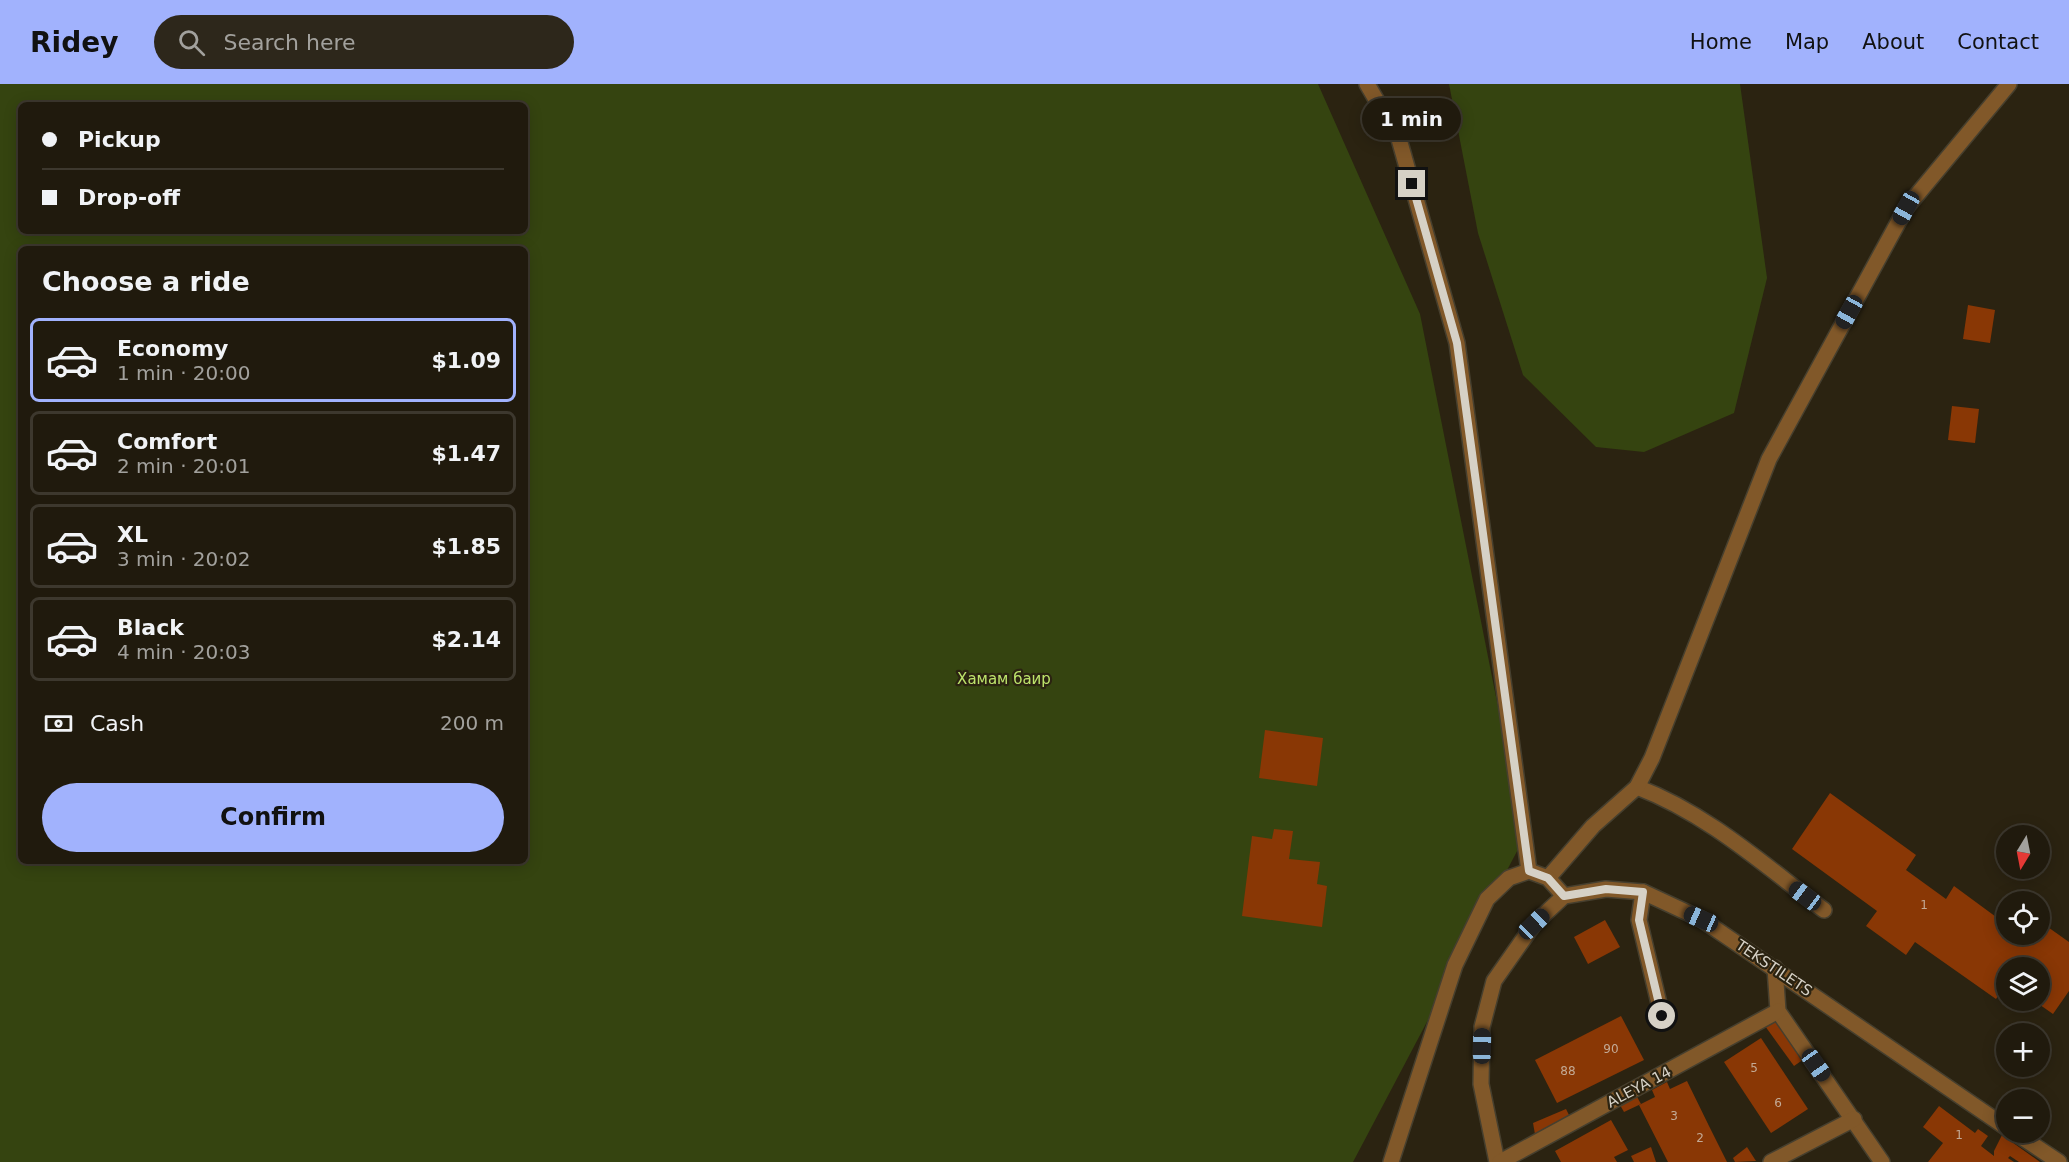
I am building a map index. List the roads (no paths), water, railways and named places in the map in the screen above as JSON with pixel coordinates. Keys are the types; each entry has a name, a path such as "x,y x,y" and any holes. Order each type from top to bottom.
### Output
{"street":[{"path":"1367,84 1399,139 1457,343 1529,871"},
{"path":"1548,878 1593,826 1637,787 1652,758 1769,459 1906,208 2009,84"},
{"path":"1637,787 1669,799 1713,826 1824,910"},
{"path":"1391,1162 1455,965 1488,898 1509,878 1529,871 1548,878 1564,896 1534,924 1494,981 1482,1027 1481,1084 1499,1162"},
{"name":"TEKSTILETS","path":"1564,896 1606,889 1643,892 1701,919 1996,1120"},
{"path":"1643,892 1639,920 1662,1016"},
{"path":"1775,969 1778,1011 1882,1162"},
{"name":"ALEYA 14","path":"1499,1162 1778,1011"},
{"path":"1771,1162 1854,1119"},
{"path":"2030,1143 2059,1162"}],"park label":[{"name":"Хамам баир","path":"1004,679"}]}
